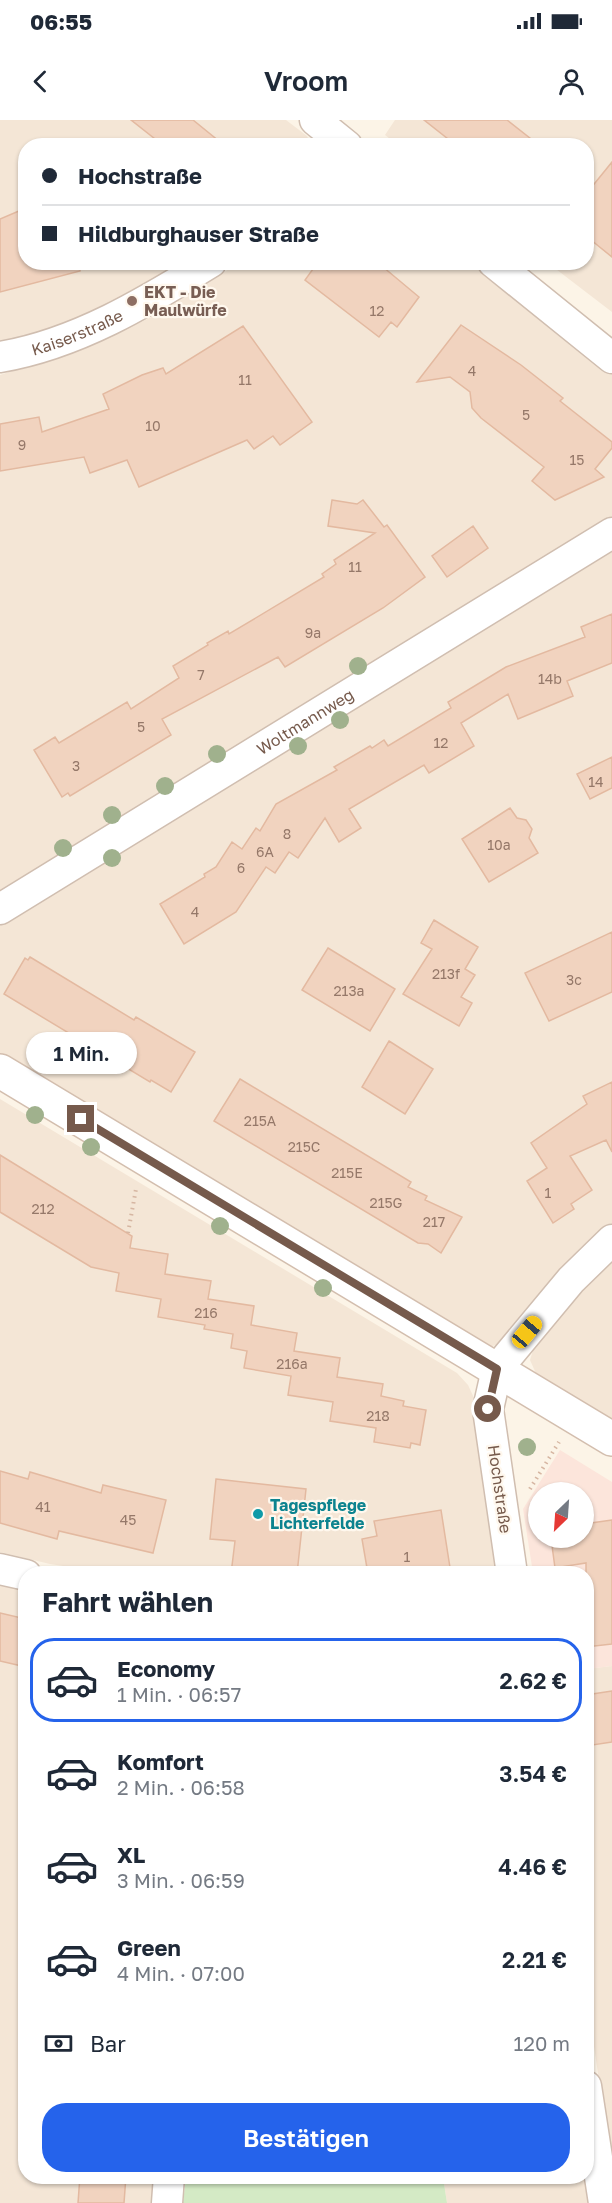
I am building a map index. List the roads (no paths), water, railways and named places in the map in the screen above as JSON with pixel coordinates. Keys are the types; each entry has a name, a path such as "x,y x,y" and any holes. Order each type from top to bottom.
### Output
{"main road":[{"path":"0,1071 612,1439"}],"street":[{"path":"315,120 344,138"},
{"name":"Kaiserstraße","path":"0,357 48,345 89,328 134,308 198,270"},
{"path":"503,270 612,358"},
{"name":"Woltmannweg","path":"0,909 612,534"},
{"path":"497,1369 571,1280 612,1240"},
{"name":"Hochstraße","path":"497,1369 488,1409 511,1566"},
{"path":"0,1569 18,1573"},
{"path":"594,2138 604,2203"},
{"path":"167,2203 168,2184"}],"place":[{"name":"EKT - Die Maulwürfe","path":"132,301"},
{"name":"Tagespflege Lichterfelde","path":"258,1514"}]}
